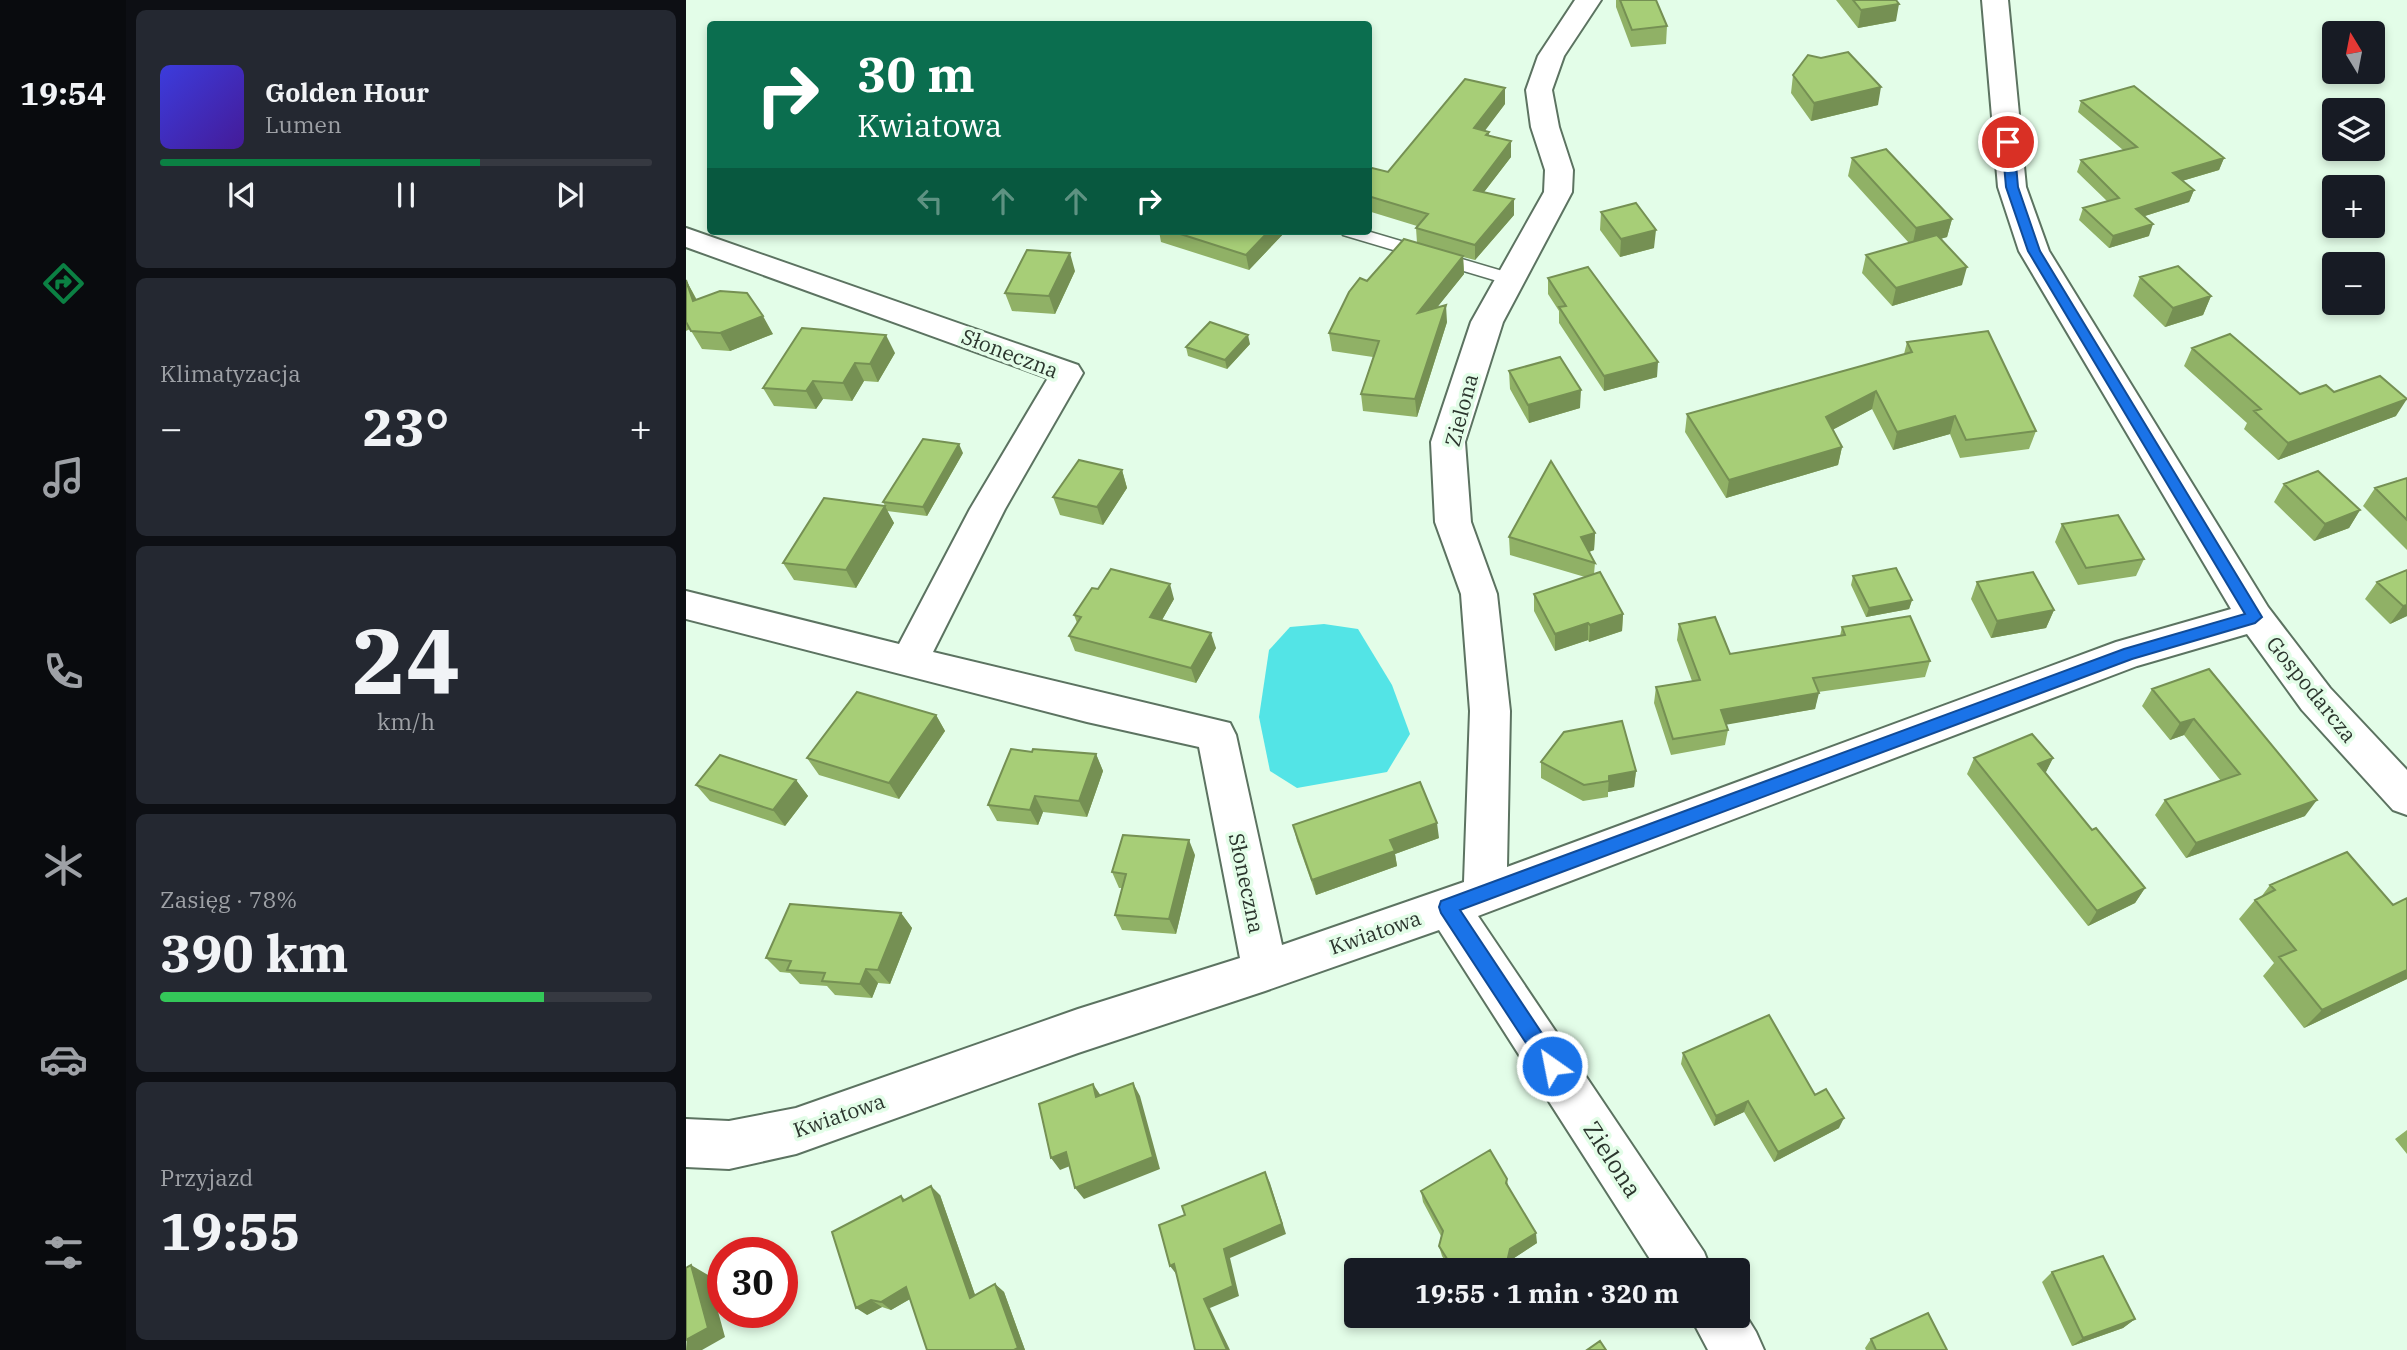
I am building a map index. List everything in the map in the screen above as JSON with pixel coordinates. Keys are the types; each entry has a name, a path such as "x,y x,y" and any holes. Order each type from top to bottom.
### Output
{"street":[{"name":"Zielona","path":"1588,0 1544,71 1539,90 1541,110 1559,170 1558,192 1487,322 1448,442 1453,522 1479,594 1490,711 1466,900 1679,1258"},
{"name":"Gospodarcza","path":"1995,0 2012,187 2034,251 2255,617 2316,699 2407,798"},
{"name":"Słoneczna","path":"686,237 1067,373 988,509 909,662"},
{"name":"Słoneczna","path":"686,605 1087,706 1216,735 1265,971"},
{"name":"Kwiatowa","path":"686,1143 729,1145 796,1130 1466,900 2129,653 2255,617"},
{"path":"1724,1328 1738,1350"}],"lane":[{"path":"1362,235 1510,279"}],"water":[{"path":"1324,624 1358,629 1392,685 1410,734 1387,772 1297,788 1270,771 1259,717 1269,650 1290,627"}],"building":[{"path":"1620,0 1656,0 1667,26 1632,30"},
{"path":"1853,0 1896,0 1899,4 1861,10"},
{"path":"1848,52 1881,87 1814,103 1793,75 1808,55 1821,58"},
{"path":"1465,79 1505,88 1474,128 1489,132 1486,135 1511,141 1474,190 1514,199 1475,245 1416,228 1428,214 1372,197 1372,168 1388,172"},
{"path":"2134,86 2224,158 2173,173 2194,190 2136,209 2153,224 2113,236 2083,208 2119,198 2081,160 2137,147 2081,101"},
{"path":"1886,149 1952,219 1916,228 1852,158"},
{"path":"1636,203 1656,230 1621,239 1601,212"},
{"path":"1184,235 1265,235 1246,255"},
{"path":"1937,235 1967,267 1896,288 1866,255"},
{"path":"1404,239 1463,256 1418,313 1446,305 1415,399 1361,394 1379,341 1329,333 1349,292 1360,278 1367,281"},
{"path":"1027,250 1070,253 1049,296 1005,293"},
{"path":"2178,266 2211,296 2173,308 2140,277"},
{"path":"1588,267 1658,362 1604,376 1559,307 1566,306 1548,278"},
{"path":"686,280 693,301 720,291 747,293 763,316 720,333 691,331 686,322"},
{"path":"1210,322 1248,335 1225,360 1186,347"},
{"path":"802,328 886,335 870,364 855,363 843,383 813,381 806,391 763,388"},
{"path":"1988,331 2036,431 1966,440 1955,416 1897,432 1876,391 1826,417 1842,447 1729,480 1687,414 1912,352 1907,342"},
{"path":"2230,334 2300,394 2326,385 2334,392 2380,376 2407,399 2288,443 2254,411 2261,409 2192,348"},
{"path":"1560,357 1581,390 1528,405 1509,371"},
{"path":"923,439 959,444 923,507 883,502"},
{"path":"1079,460 1122,470 1097,507 1053,497"},
{"path":"1551,461 1595,533 1581,537 1595,563 1509,537"},
{"path":"2318,471 2360,510 2325,524 2284,484"},
{"path":"2407,478 2407,520 2375,488"},
{"path":"824,498 885,506 846,570 783,563"},
{"path":"2118,515 2144,559 2086,568 2062,524"},
{"path":"1896,568 1912,600 1869,608 1853,576"},
{"path":"1111,569 1170,584 1150,617 1211,633 1191,668 1069,636 1081,617 1074,615 1092,588 1098,589"},
{"path":"2407,570 2407,605 2403,606 2377,582"},
{"path":"1600,572 1623,614 1555,634 1534,594"},
{"path":"2033,572 2054,610 1997,621 1977,582"},
{"path":"1910,616 1930,661 1813,678 1819,693 1721,710 1728,730 1673,739 1656,687 1700,680 1679,624 1715,617 1730,654 1845,635 1842,627"},
{"path":"2209,669 2317,800 2196,843 2165,800 2240,774 2194,719 2180,723 2152,689"},
{"path":"857,692 936,715 889,783 807,758"},
{"path":"1622,721 1636,771 1609,776 1609,781 1584,785 1541,762 1564,732"},
{"path":"2032,734 2053,758 2038,764 2092,830 2096,828 2145,888 2097,911 1974,758"},
{"path":"1011,749 1096,754 1079,801 1035,796 1030,810 988,805"},
{"path":"720,755 796,780 773,810 696,785"},
{"path":"1420,782 1437,823 1390,840 1395,851 1312,880 1293,825"},
{"path":"1123,835 1189,840 1169,919 1115,915 1126,874 1112,872"},
{"path":"2347,852 2393,905 2407,898 2407,970 2322,1010 2279,957 2296,950 2255,900 2275,890 2270,885"},
{"path":"790,904 901,913 878,970 866,969 860,984 822,981 825,973 787,970 791,961 766,958"},
{"path":"1769,1015 1815,1095 1826,1089 1844,1118 1778,1152 1748,1101 1716,1116 1683,1053"},
{"path":"1133,1083 1153,1157 1075,1188 1066,1152 1051,1158 1039,1104 1093,1084 1096,1097"},
{"path":"1490,1150 1536,1233 1510,1249 1508,1258 1446,1258 1439,1246 1443,1231 1421,1191"},
{"path":"1265,1172 1282,1224 1224,1249 1233,1286 1204,1299 1227,1350 1195,1350 1174,1264 1170,1266 1159,1225 1185,1215 1182,1206"},
{"path":"931,1186 970,1298 995,1284 1018,1348 927,1350 906,1287 881,1302 871,1300 856,1308 832,1232 901,1196 903,1201"},
{"path":"2103,1256 2135,1319 2083,1338 2052,1272"},
{"path":"691,1265 708,1328 686,1340 686,1268"},
{"path":"1928,1313 1947,1350 1876,1350 1871,1339"},
{"path":"1600,1341 1606,1350 1587,1350"}],"route":[{"path":"1552,1066 1448,907 2129,653 2255,617 2034,251 2012,187 2008,142"}]}
